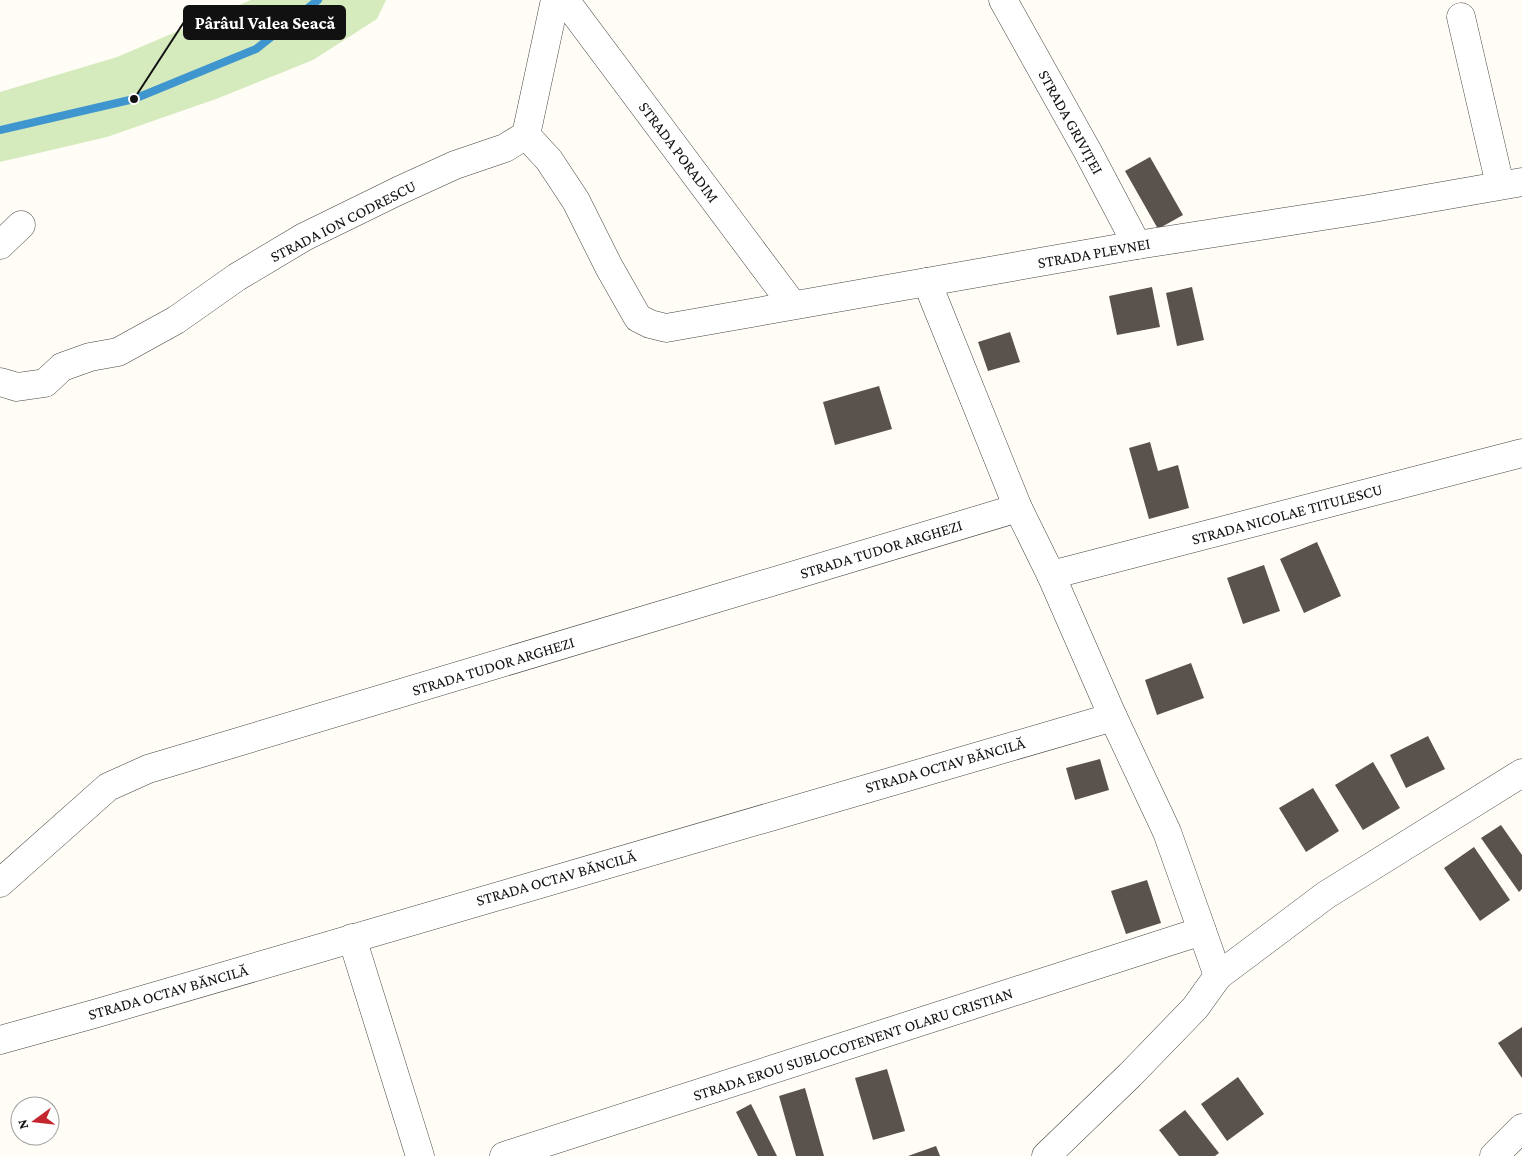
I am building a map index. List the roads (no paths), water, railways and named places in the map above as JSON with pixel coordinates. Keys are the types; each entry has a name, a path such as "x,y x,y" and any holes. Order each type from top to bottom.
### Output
{"street":[{"path":"526,135 555,0"},
{"name":"STRADA PORADIM","path":"565,0 792,304"},
{"name":"STRADA GRIVIȚEI","path":"1003,0 1088,152 1137,245"},
{"path":"1461,17 1511,184"},
{"name":"STRADA PLEVNEI","path":"526,135 550,160 576,201 613,275 638,318 650,324 666,328 792,304 1137,245 1368,209 1511,184"},
{"name":"STRADA ION CODRESCU","path":"9,384 45,383 62,367 90,357 118,352 176,320 237,277 304,237 455,165 505,148 526,135"},
{"path":"0,246 21,225"},
{"path":"927,282 1018,508 1051,575 1113,717 1167,832 1218,976"},
{"name":"STRADA NICOLAE TITULESCU","path":"1051,575 1522,453"},
{"name":"STRADA TUDOR ARGHEZI","path":"0,883 108,787 148,769 1018,508"},
{"name":"STRADA OCTAV BĂNCILĂ","path":"0,1040 1113,717"},
{"path":"1046,1156 1130,1075 1195,1008 1218,976 1326,896 1522,773"},
{"name":"STRADA EROU SUBLOCOTENENT OLARU CRISTIAN","path":"504,1156 1202,931"},
{"path":"352,938 420,1156"},
{"path":"1494,1156 1522,1128"}],"waterway":[{"path":"0,130 134,99 256,49 318,0"}],"place":[{"name":"Pârâul Valea Seacă","path":"134,99"}]}
